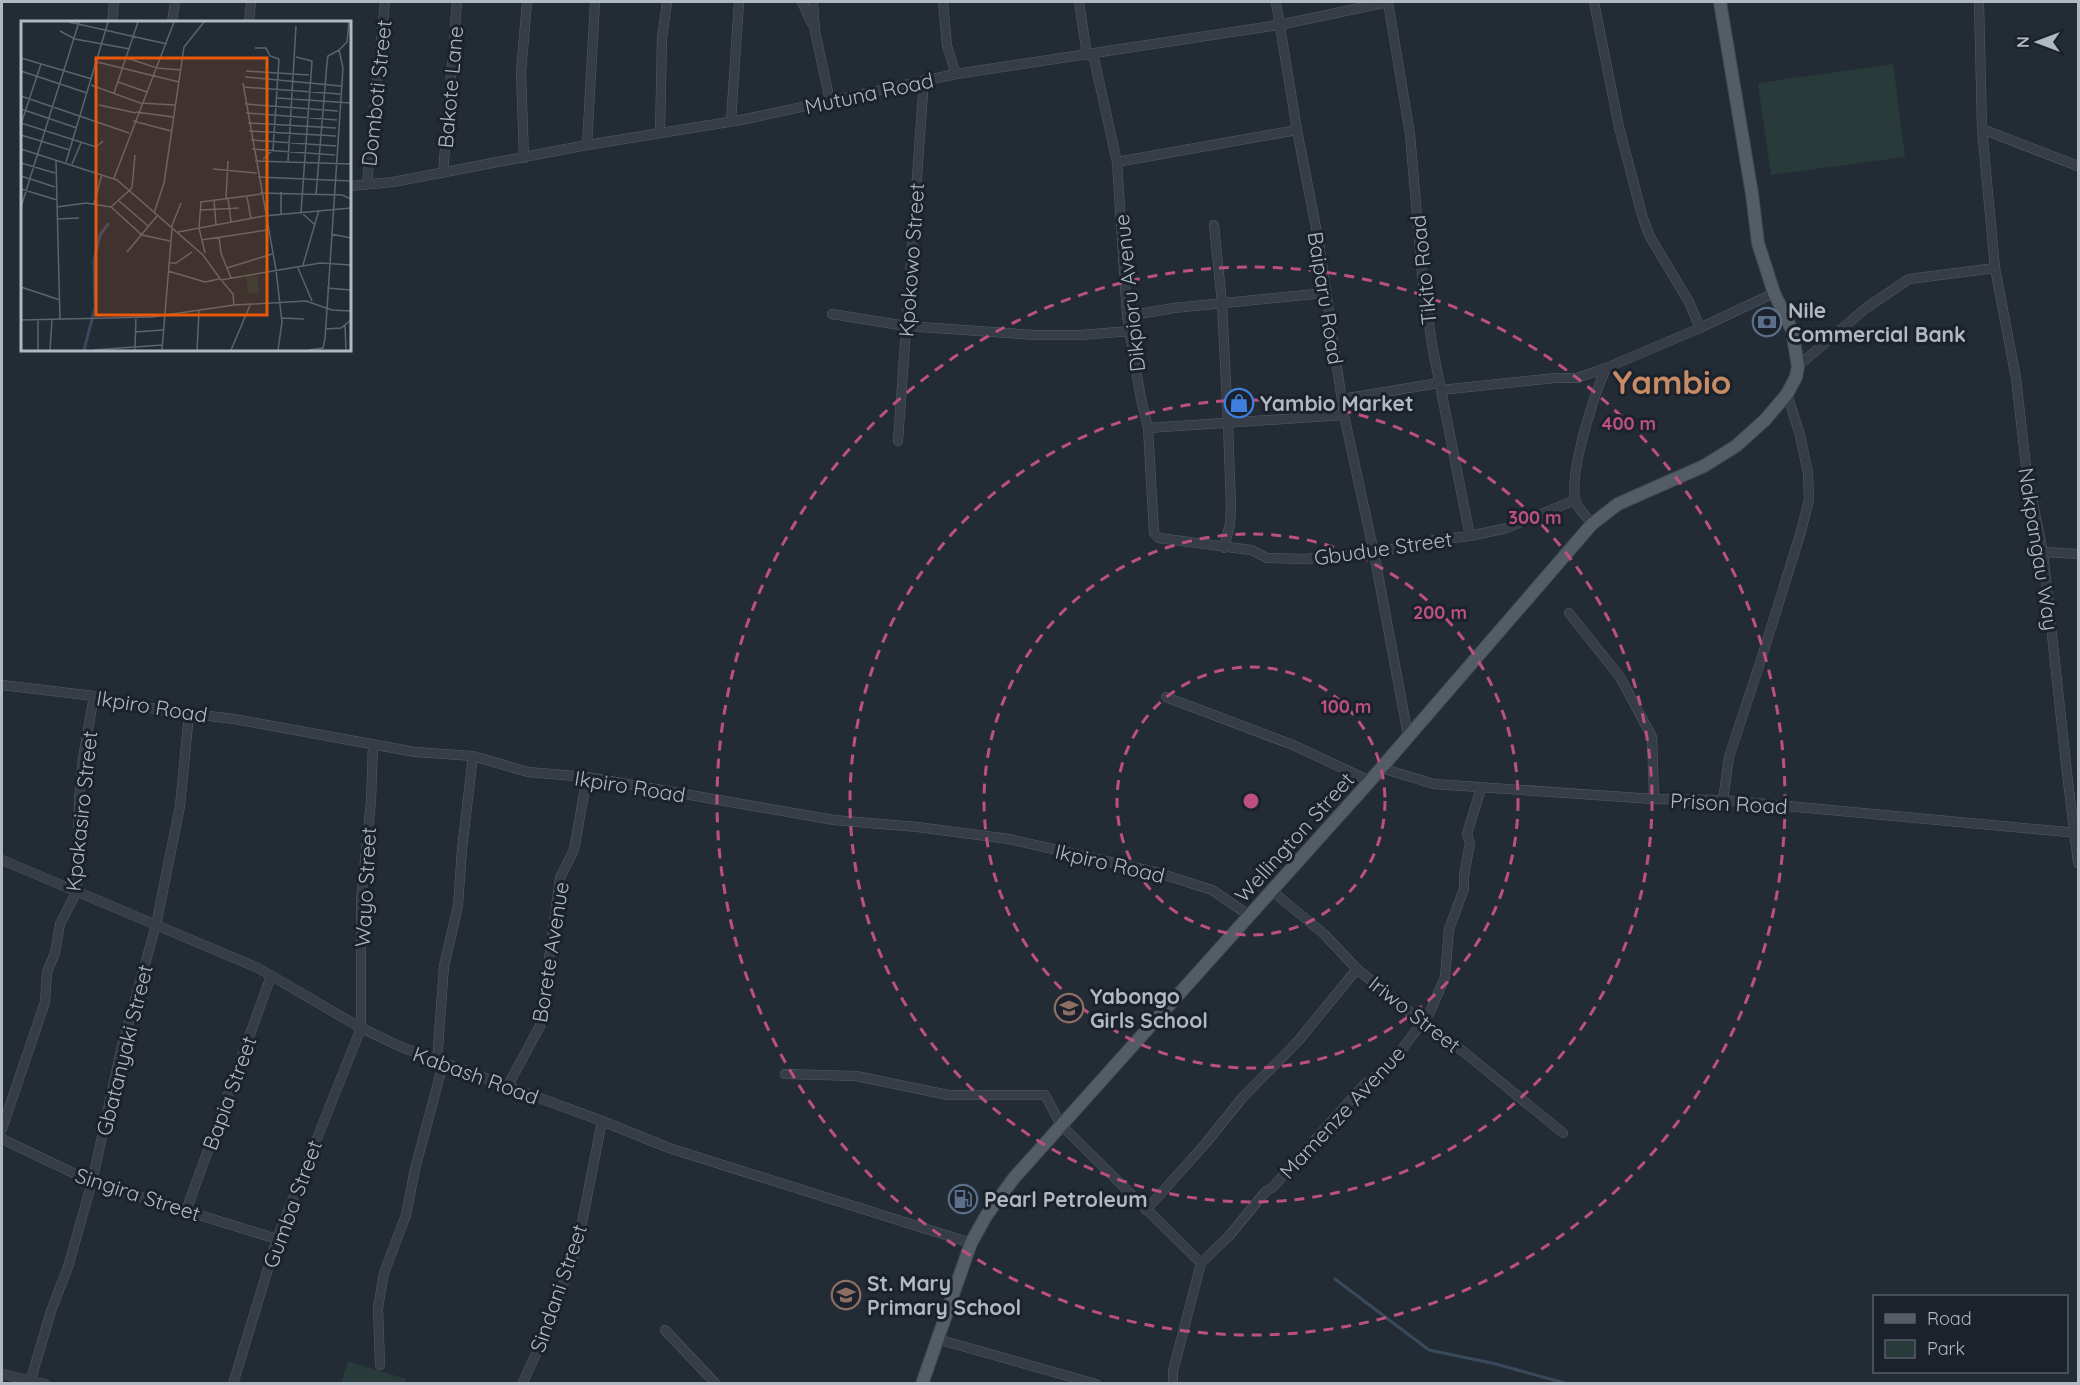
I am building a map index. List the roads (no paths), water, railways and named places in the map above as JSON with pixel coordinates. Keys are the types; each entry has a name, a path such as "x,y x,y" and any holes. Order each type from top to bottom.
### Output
{"main road":[{"path":"1720,2 1758,243 1774,292 1792,330 1798,366"},
{"name":"Wellington Street","path":"922,1383 971,1244 986,1216 1014,1178 1370,781 1592,524 1618,504 1704,466 1736,446 1765,420 1787,394 1796,377 1798,366"}],"street":[{"path":"112,21 114,2"},
{"path":"172,21 175,2"},
{"path":"249,21 251,2"},
{"name":"Domboti Street","path":"367,184 385,2"},
{"name":"Bakote Lane","path":"443,173 457,2"},
{"path":"524,158 521,72 527,2"},
{"path":"587,145 596,2"},
{"path":"660,133 662,38 667,2"},
{"path":"731,121 739,2"},
{"path":"802,2 815,31"},
{"path":"813,2 815,31 830,101"},
{"path":"943,2 947,46 956,74"},
{"name":"Dikpioru Avenue","path":"1079,2 1117,162 1127,316 1148,428 1154,533"},
{"name":"Baiparu Road","path":"1276,2 1297,130 1319,243 1344,415 1374,553 1408,735"},
{"name":"Mutuna Road","path":"351,186 393,182 587,145 731,121 956,74 1279,25 1389,2"},
{"name":"Tikito Road","path":"1389,2 1410,135 1422,274 1440,387 1470,536"},
{"path":"1594,2 1619,127 1642,214 1649,235 1689,302 1700,328"},
{"name":"Nakpangau Way","path":"1978,2 1982,129 1995,268 2016,378 2027,475 2043,552 2079,862"},
{"name":"Kpokowo Street","path":"898,441 924,80"},
{"path":"1982,129 2079,166"},
{"path":"1117,162 1297,130"},
{"path":"1214,225 1222,303 1231,507 1230,524 1224,548"},
{"path":"1798,366 1866,308 1909,279 1995,268"},
{"path":"1127,316 1160,310 1325,292"},
{"path":"1342,399 1440,387 1577,378 1700,328 1774,292"},
{"path":"832,314 906,326 1035,335 1080,336 1130,331"},
{"path":"1592,524 1575,501 1576,468 1606,368"},
{"path":"1723,800 1729,757 1809,501 1808,473 1800,435 1787,394"},
{"path":"1148,428 1344,415"},
{"name":"Gbudue Street","path":"1154,533 1159,538 1251,550 1267,558 1304,559 1374,553 1435,540 1470,536 1507,528 1575,501"},
{"path":"2043,552 2079,554"},
{"path":"1569,613 1620,677 1652,737 1654,799"},
{"name":"Ikpiro Road","path":"2,685 94,696 160,710 234,719 415,753 473,756 528,772 587,777 834,820 917,827 1009,839 1159,873 1212,890 1250,916"},
{"name":"Kpakasiro Street","path":"2,1130 45,1002 47,972 55,953 60,924 77,891 79,799 83,758 94,696"},
{"path":"1166,697 1293,745 1370,781"},
{"name":"Gbatanyaki Street","path":"31,1379 51,1311 68,1267 92,1182 121,1050 156,925 180,806 189,714"},
{"name":"Wayo Street","path":"361,1028 361,900 371,801 373,745"},
{"path":"380,1365 378,1308 384,1273 406,1215 440,1063 444,966 458,906 473,756"},
{"name":"Prison Road","path":"1381,768 1434,784 1654,799 1723,800 2076,832"},
{"name":"Borete Avenue","path":"507,1087 540,1026 560,878 574,850 587,777"},
{"name":"Mamenze Avenue","path":"1201,1263 1229,1236 1266,1191 1363,1086 1389,1065 1430,1012 1445,977 1449,929 1464,890 1470,843 1467,834 1481,788"},
{"name":"Kabash Road","path":"2,860 258,968 361,1028 440,1063 602,1121 669,1148 971,1244"},
{"name":"Iriwo Street","path":"1272,891 1324,934 1357,969 1563,1133"},
{"path":"1146,1210 1206,1143 1243,1097 1299,1040 1357,969"},
{"name":"Bapia Street","path":"186,1211 271,976"},
{"name":"Gumba Street","path":"233,1383 277,1239 361,1028"},
{"path":"785,1074 856,1076 948,1095 1045,1095 1061,1125 1201,1263 1173,1371 1173,1383"},
{"name":"Sindani Street","path":"522,1383 546,1332 578,1243 602,1121"},
{"name":"Singira Street","path":"2,1139 92,1182 277,1239"},
{"path":"665,1330 716,1383"},
{"path":"937,1339 1096,1383"},
{"path":"2,1374 45,1383"}],"waterway":[{"path":"1335,1279 1429,1350 1496,1364 1568,1384"}],"place":[{"name":"Nile Commercial Bank","path":"1767,322"},
{"name":"Yambio Market","path":"1239,403"},
{"name":"Yabongo Girls School","path":"1069,1008"},
{"name":"Pearl Petroleum","path":"963,1199"},
{"name":"St. Mary Primary School","path":"846,1295"}],"district":[{"name":"Yambio","path":"1672,381"}]}
